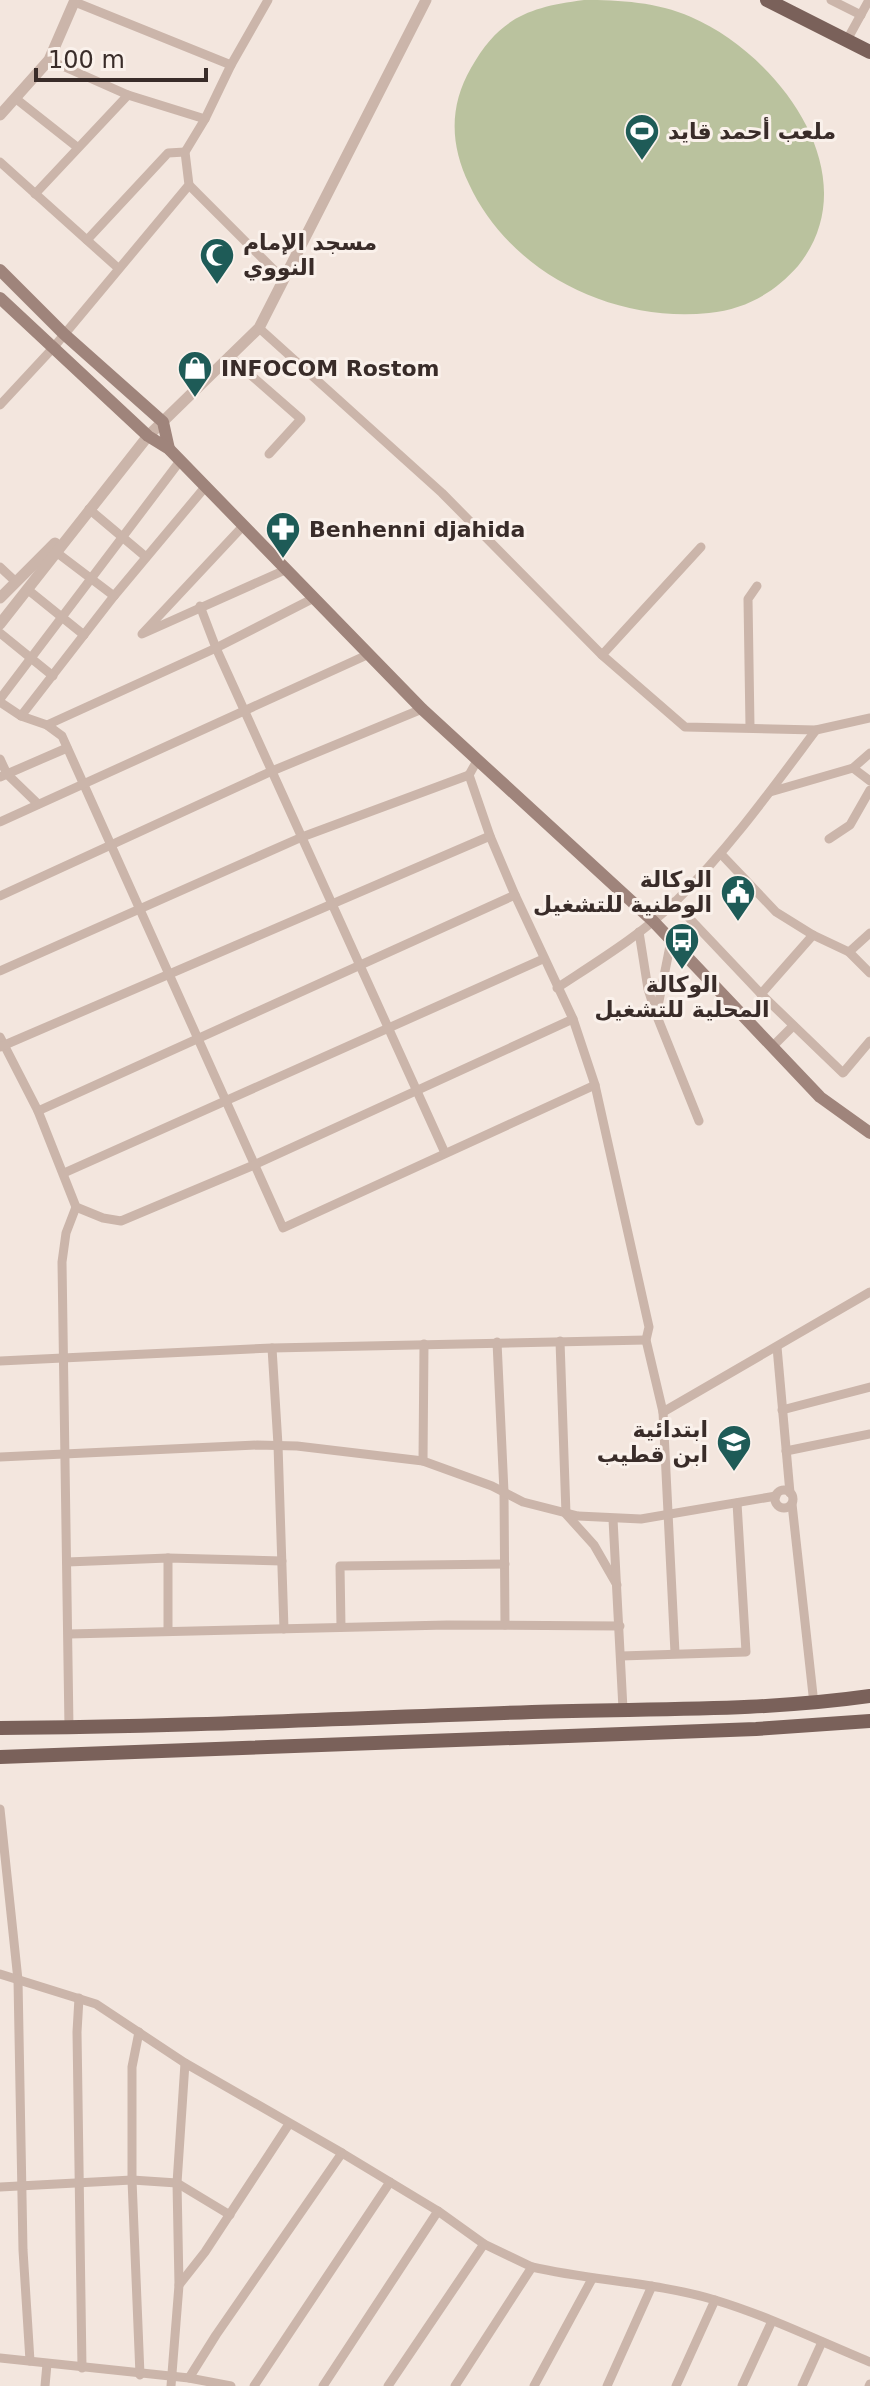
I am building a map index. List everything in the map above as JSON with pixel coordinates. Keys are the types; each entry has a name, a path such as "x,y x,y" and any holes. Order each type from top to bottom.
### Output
{"main road":[{"path":"767,0 870,52"},
{"path":"0,270 64,334 163,422 169,449"},
{"path":"0,298 148,436 169,449 422,709 653,921 820,1097 870,1133"},
{"path":"0,1728 744,1708 814,1704 870,1696"},
{"path":"0,1757 756,1729 870,1721"}],"street":[{"path":"268,0 185,152 189,185 284,280"},
{"path":"0,624 148,436 259,328 426,0"},
{"path":"831,0 861,15"},
{"path":"847,40 869,0"},
{"path":"0,115 49,60 75,1 231,65"},
{"path":"49,60 128,95 205,119"},
{"path":"35,194 128,95"},
{"path":"15,98 77,147"},
{"path":"87,240 168,153 185,152"},
{"path":"0,162 118,268"},
{"path":"0,405 53,348 189,185"},
{"path":"259,328 442,493 602,655 685,727 816,730 870,718"},
{"path":"229,356 301,419 269,454"},
{"path":"180,461 0,700 21,716 47,725 62,736 283,1228 595,1085"},
{"path":"21,716 114,596 206,486"},
{"path":"89,509 146,557"},
{"path":"0,598 89,509"},
{"path":"244,525 142,634 285,570"},
{"path":"602,655 701,547"},
{"path":"56,552 114,596"},
{"path":"0,567 16,582"},
{"path":"750,727 748,599 757,586"},
{"path":"27,589 84,635"},
{"path":"47,725 216,648 312,599"},
{"path":"200,606 216,648 445,1153"},
{"path":"0,633 53,676"},
{"path":"0,822 367,655"},
{"path":"0,896 272,771 422,709"},
{"path":"557,988 639,932 674,902 721,854 816,730"},
{"path":"4,776 67,748"},
{"path":"770,792 853,768 870,753"},
{"path":"0,759 4,776 38,804"},
{"path":"0,971 302,837 469,775 478,759"},
{"path":"853,768 870,781"},
{"path":"469,775 515,895 573,1019 595,1085 649,1327 646,1340 663,1412 675,1653"},
{"path":"829,839 850,825 870,790"},
{"path":"69,1728 62,1262 66,1233 76,1207 38,1111 1,1043 169,975 490,836"},
{"path":"721,854 776,912 849,952 870,973"},
{"path":"38,1111 515,895"},
{"path":"674,902 761,994 843,1073 870,1041"},
{"path":"639,932 648,989 699,1121"},
{"path":"849,952 870,933"},
{"path":"761,994 813,935"},
{"path":"656,1014 671,941"},
{"path":"64,1173 543,959"},
{"path":"76,1207 103,1218 121,1221 254,1165 573,1019"},
{"path":"772,1047 793,1026"},
{"path":"663,1412 870,1292"},
{"path":"0,1361 272,1348 646,1340"},
{"path":"560,1341 566,1514 594,1545 617,1585"},
{"path":"497,1342 504,1492 505,1625"},
{"path":"423,1461 424,1344"},
{"path":"777,1347 814,1704"},
{"path":"272,1348 284,1629"},
{"path":"782,1410 870,1387"},
{"path":"786,1451 870,1434"},
{"path":"0,1457 278,1445 423,1461 523,1502 566,1514 613,1519 669,1516 776,1496 782,1491 790,1493"},
{"path":"776,1496 777,1504 782,1508 792,1504"},
{"path":"621,1656 746,1652 737,1503"},
{"path":"613,1519 623,1709"},
{"path":"67,1562 168,1558 282,1561"},
{"path":"168,1558 168,1631"},
{"path":"341,1627 340,1566 505,1564"},
{"path":"69,1634 341,1627 620,1626"},
{"path":"0,1809 18,1980 21,2186 30,2361"},
{"path":"0,1974 96,2004 185,2063 438,2211 484,2244 532,2267 592,2279 652,2286 715,2300 870,2362"},
{"path":"79,1998 82,2368"},
{"path":"139,2032 132,2067 132,2180 140,2375"},
{"path":"172,2381 179,2285 177,2183 185,2063"},
{"path":"179,2285 230,2215 289,2124"},
{"path":"189,2378 342,2153"},
{"path":"0,2187 132,2180 177,2183 230,2215"},
{"path":"254,2386 390,2182"},
{"path":"323,2386 438,2211"},
{"path":"388,2386 484,2244"},
{"path":"455,2386 532,2267"},
{"path":"534,2386 592,2279"},
{"path":"607,2386 652,2286"},
{"path":"676,2386 715,2300"},
{"path":"742,2386 772,2321"},
{"path":"802,2386 822,2342"},
{"path":"0,2358 172,2381 189,2378 231,2386"},
{"path":"45,2386 47,2364"}],"green space":[{"name":"ملعب أحمد قايد","path":"584,0 625,1 665,8 691,17 724,35 755,59 783,89 804,122 819,158 824,194 818,231 798,266 769,292 735,308 709,313 673,314 637,310 568,286 538,267 510,243 487,216 469,184 455,140 456,111 464,82 482,51 505,26 531,11"}],"place":[{"name":"ملعب أحمد قايد","path":"642,162"},
{"name":"مسجد الإمام النووي","path":"217,286"},
{"name":"INFOCOM Rostom","path":"195,399"},
{"name":"Benhenni djahida","path":"283,560"},
{"name":"الوكالة الوطنية للتشغيل","path":"738,923"},
{"name":"الوكالة المحلية للتشغيل","path":"682,971"},
{"name":"ابتدائية ابن قطيب","path":"734,1473"}]}
